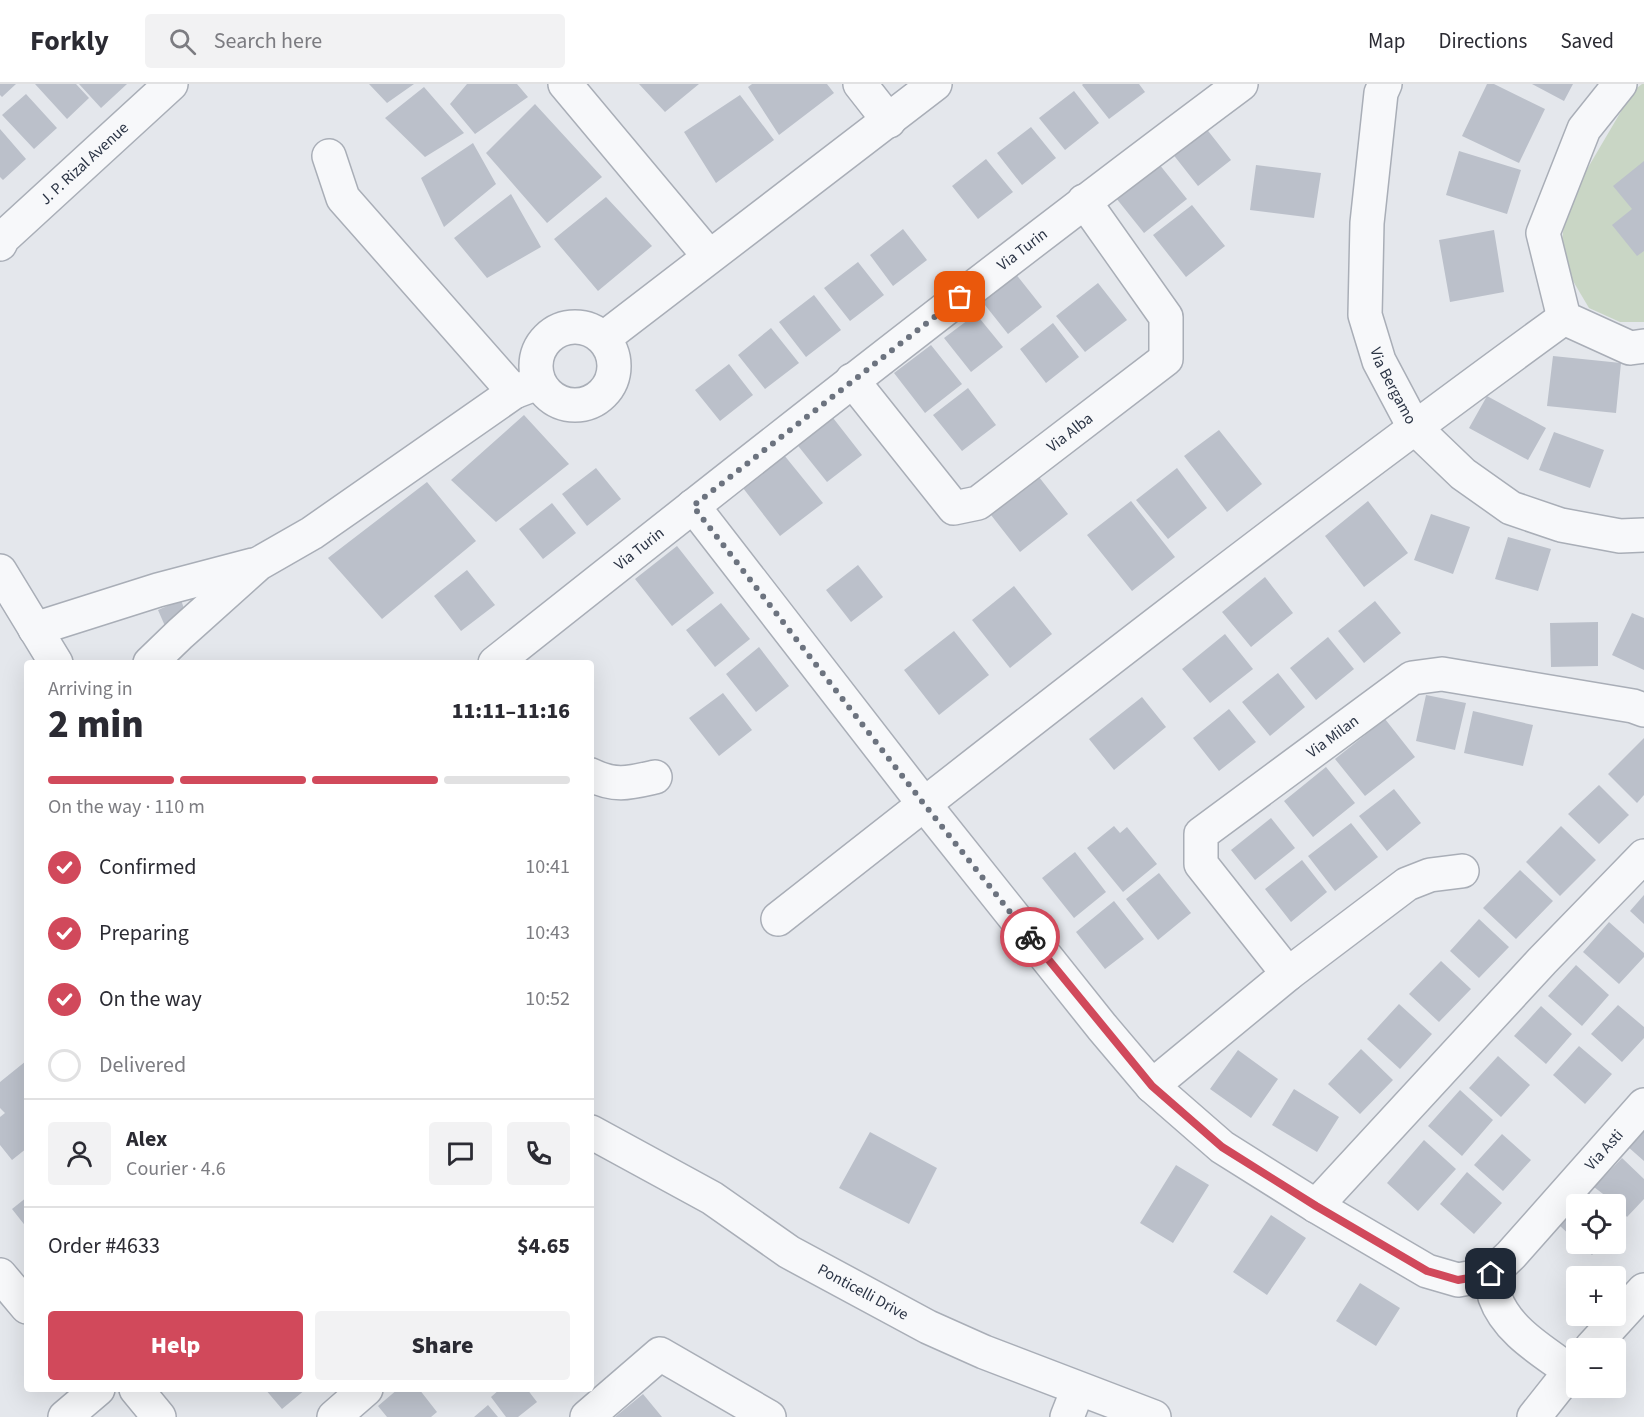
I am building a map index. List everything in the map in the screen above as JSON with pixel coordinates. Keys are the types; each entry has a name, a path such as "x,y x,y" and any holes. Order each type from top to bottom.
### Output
{"street":[{"name":"J. P. Rizal Avenue","path":"1,240 171,84"},
{"path":"565,84 709,256"},
{"path":"860,84 889,121"},
{"path":"603,338 935,84"},
{"name":"Via Turin","path":"499,660 852,380 1084,201 1241,84"},
{"path":"1564,318 1543,233 1584,129 1620,84"},
{"name":"Via Bergamo","path":"1374,87 1365,315 1379,361 1414,427 1462,474 1511,508 1561,525 1620,536 1644,535"},
{"path":"153,660 258,564 312,533 526,388 540,347 552,333 570,327 588,328 603,338 612,353 614,370 609,387 597,399 581,406 564,405 526,388 343,198 329,156"},
{"name":"Via Alba","path":"852,380 954,508 978,503 1166,359 1166,317 1084,201"},
{"path":"1564,318 1630,348 1644,346"},
{"path":"778,919 1414,427 1564,318"},
{"path":"693,506 924,804 1152,1086 1222,1147 1316,1206 1427,1271 1458,1280 1491,1274 1495,1298 1510,1323 1532,1343 1566,1356"},
{"path":"35,629 158,590 258,564"},
{"path":"0,571 54,660"},
{"name":"Via Milan","path":"1288,974 1201,864 1201,834 1412,678 1442,674 1633,706 1644,710"},
{"path":"594,776 608,783 632,782 655,777"},
{"path":"1316,1206 1542,961 1644,856"},
{"path":"1152,1086 1288,974 1407,884 1430,875 1462,871"},
{"name":"Via Asti","path":"1491,1274 1511,1255 1644,1105"},
{"name":"Ponticelli Drive","path":"594,1134 712,1198 789,1252 928,1327 965,1343 1072,1403 1154,1417"},
{"path":"0,1275 24,1303"},
{"path":"1600,1338 1644,1290"},
{"path":"587,1417 660,1354 769,1417"},
{"path":"1534,1417 1566,1377"},
{"path":"65,1417 94,1392"},
{"path":"138,1392 159,1417"},
{"path":"334,1417 363,1392"}],"green space":[{"path":"1644,84 1644,322 1620,322 1589,308 1560,259 1566,205 1633,91"}],"building":[{"path":"0,84 16,84 2,97"},
{"path":"35,84 76,84 89,98 67,119"},
{"path":"79,84 127,84 101,108"},
{"path":"369,84 414,84 387,103"},
{"path":"467,84 517,84 528,97 475,134 450,104"},
{"path":"639,84 699,84 665,112"},
{"path":"752,84 827,84 834,93 779,135 748,87"},
{"path":"1083,84 1139,84 1145,92 1109,119"},
{"path":"1487,84 1494,84 1545,109 1519,163 1462,136"},
{"path":"1532,84 1573,84 1564,101"},
{"path":"424,87 464,133 425,157 385,118"},
{"path":"1074,91 1099,123 1065,150 1039,118"},
{"path":"26,94 57,128 34,149 2,115"},
{"path":"740,95 774,140 716,183 684,132"},
{"path":"535,104 602,177 547,223 486,153"},
{"path":"1031,127 1056,158 1022,185 997,153"},
{"path":"1205,127 1231,160 1198,186 1172,153"},
{"path":"0,129 26,159 3,180 0,177"},
{"path":"473,143 496,184 444,227 421,178"},
{"path":"1459,151 1521,170 1507,214 1446,195"},
{"path":"986,159 1013,192 978,219 952,186"},
{"path":"1644,161 1644,251 1637,256 1612,225 1632,209 1613,186"},
{"path":"1159,164 1187,199 1144,233 1116,198"},
{"path":"1256,165 1321,173 1314,218 1250,210"},
{"path":"511,194 541,247 487,278 454,238"},
{"path":"606,197 652,246 598,291 554,239"},
{"path":"1192,205 1225,246 1186,277 1153,235"},
{"path":"903,229 927,260 893,286 870,255"},
{"path":"1494,230 1504,292 1450,302 1439,240"},
{"path":"858,262 884,295 850,321 824,288"},
{"path":"1015,273 1042,307 1008,334 981,300"},
{"path":"1098,283 1127,320 1085,352 1056,316"},
{"path":"814,295 841,330 806,357 779,322"},
{"path":"976,314 1003,347 971,372 944,338"},
{"path":"1053,323 1079,357 1046,383 1020,349"},
{"path":"771,328 799,363 765,389 738,355"},
{"path":"931,345 962,384 925,413 894,373"},
{"path":"1553,356 1621,363 1616,413 1547,406"},
{"path":"729,364 753,395 720,421 695,390"},
{"path":"968,388 996,425 962,451 933,415"},
{"path":"1487,396 1546,428 1528,460 1469,428"},
{"path":"830,414 862,455 827,482 795,442"},
{"path":"524,415 569,464 496,522 451,480"},
{"path":"1219,430 1262,484 1227,512 1184,456"},
{"path":"1554,432 1604,450 1590,488 1539,470"},
{"path":"784,455 823,503 780,536 743,488"},
{"path":"596,468 621,499 587,526 562,494"},
{"path":"1177,468 1207,508 1168,539 1136,500"},
{"path":"1039,477 1068,514 1020,552 991,515"},
{"path":"427,482 476,541 382,619 328,558"},
{"path":"1131,501 1175,557 1132,591 1087,535"},
{"path":"1368,501 1408,553 1364,587 1325,536"},
{"path":"552,503 576,533 543,559 519,529"},
{"path":"1431,514 1470,527 1453,574 1414,560"},
{"path":"1508,537 1551,549 1538,591 1495,579"},
{"path":"677,546 714,593 672,626 635,579"},
{"path":"858,565 883,597 851,622 826,590"},
{"path":"467,570 495,605 461,631 434,596"},
{"path":"1265,577 1293,613 1251,647 1222,612"},
{"path":"1014,586 1052,634 1010,668 972,620"},
{"path":"181,600 187,617 165,626 158,610"},
{"path":"1375,601 1401,633 1364,663 1338,631"},
{"path":"721,603 750,639 715,667 686,630"},
{"path":"1632,613 1644,618 1644,670 1612,655"},
{"path":"1598,622 1598,666 1551,667 1550,623"},
{"path":"954,631 989,675 939,715 904,670"},
{"path":"1225,634 1253,669 1210,703 1182,669"},
{"path":"1328,637 1354,669 1316,700 1290,668"},
{"path":"759,647 789,686 756,712 726,674"},
{"path":"1278,673 1305,707 1270,736 1242,702"},
{"path":"723,693 752,730 719,756 689,718"},
{"path":"1426,695 1466,703 1455,750 1416,741"},
{"path":"1142,697 1166,727 1114,770 1089,739"},
{"path":"1229,709 1256,742 1219,771 1193,738"},
{"path":"1473,711 1533,725 1523,766 1464,753"},
{"path":"1385,719 1415,757 1365,796 1335,759"},
{"path":"1644,738 1644,795 1637,803 1608,774"},
{"path":"1326,767 1355,803 1313,837 1284,801"},
{"path":"1599,785 1629,815 1599,844 1568,814"},
{"path":"1394,789 1421,823 1387,851 1359,816"},
{"path":"1271,818 1295,848 1255,880 1231,850"},
{"path":"1351,823 1378,857 1335,891 1308,856"},
{"path":"1114,826 1120,833 1127,827 1157,864 1123,892 1087,848"},
{"path":"1561,826 1596,860 1560,896 1526,862"},
{"path":"1075,852 1106,892 1074,918 1042,878"},
{"path":"1302,860 1327,892 1291,922 1265,889"},
{"path":"1520,870 1553,901 1516,939 1483,908"},
{"path":"1159,873 1191,913 1158,940 1126,899"},
{"path":"1644,895 1644,924 1630,911"},
{"path":"1114,901 1144,939 1105,969 1076,932"},
{"path":"1479,919 1509,947 1479,978 1450,951"},
{"path":"1609,922 1644,953 1644,957 1619,984 1583,952"},
{"path":"1441,961 1471,989 1439,1022 1409,994"},
{"path":"1576,965 1609,995 1582,1026 1548,996"},
{"path":"1399,1004 1432,1034 1400,1069 1367,1039"},
{"path":"1618,1005 1644,1027 1644,1038 1622,1062 1591,1034"},
{"path":"1541,1006 1572,1034 1546,1064 1514,1036"},
{"path":"1579,1046 1612,1074 1585,1104 1553,1075"},
{"path":"1361,1049 1393,1080 1360,1114 1328,1084"},
{"path":"1238,1050 1278,1079 1251,1118 1210,1089"},
{"path":"1498,1056 1530,1085 1501,1117 1469,1088"},
{"path":"24,1063 24,1150 12,1160 0,1145 0,1117 5,1113 0,1108 0,1082"},
{"path":"1294,1089 1339,1117 1317,1152 1272,1125"},
{"path":"1460,1090 1493,1120 1462,1156 1428,1126"},
{"path":"1644,1129 1644,1161 1627,1146"},
{"path":"870,1132 937,1168 909,1224 839,1188"},
{"path":"1502,1134 1531,1160 1503,1191 1474,1165"},
{"path":"1424,1140 1456,1169 1418,1211 1387,1183"},
{"path":"1622,1158 1644,1179 1644,1199 1627,1217 1626,1194 1603,1194 1594,1187"},
{"path":"1176,1165 1209,1185 1173,1243 1140,1223"},
{"path":"1467,1172 1502,1203 1474,1234 1440,1204"},
{"path":"24,1199 24,1224 12,1209"},
{"path":"1271,1215 1306,1238 1267,1295 1233,1272"},
{"path":"1566,1216 1566,1232 1558,1224"},
{"path":"1360,1283 1400,1308 1376,1346 1336,1321"},
{"path":"268,1392 302,1392 282,1409"},
{"path":"394,1392 421,1392 437,1412 431,1417 387,1417 378,1406"},
{"path":"497,1392 529,1392 537,1402 518,1417 506,1417 491,1397"},
{"path":"643,1394 662,1417 615,1417"},
{"path":"488,1405 498,1417 474,1417"}],"way so far":[{"path":"960,297 693,506 1030,937"}],"route":[{"path":"1030,937 1152,1086 1222,1147 1378,1244 1427,1271 1458,1280 1491,1274"}]}
